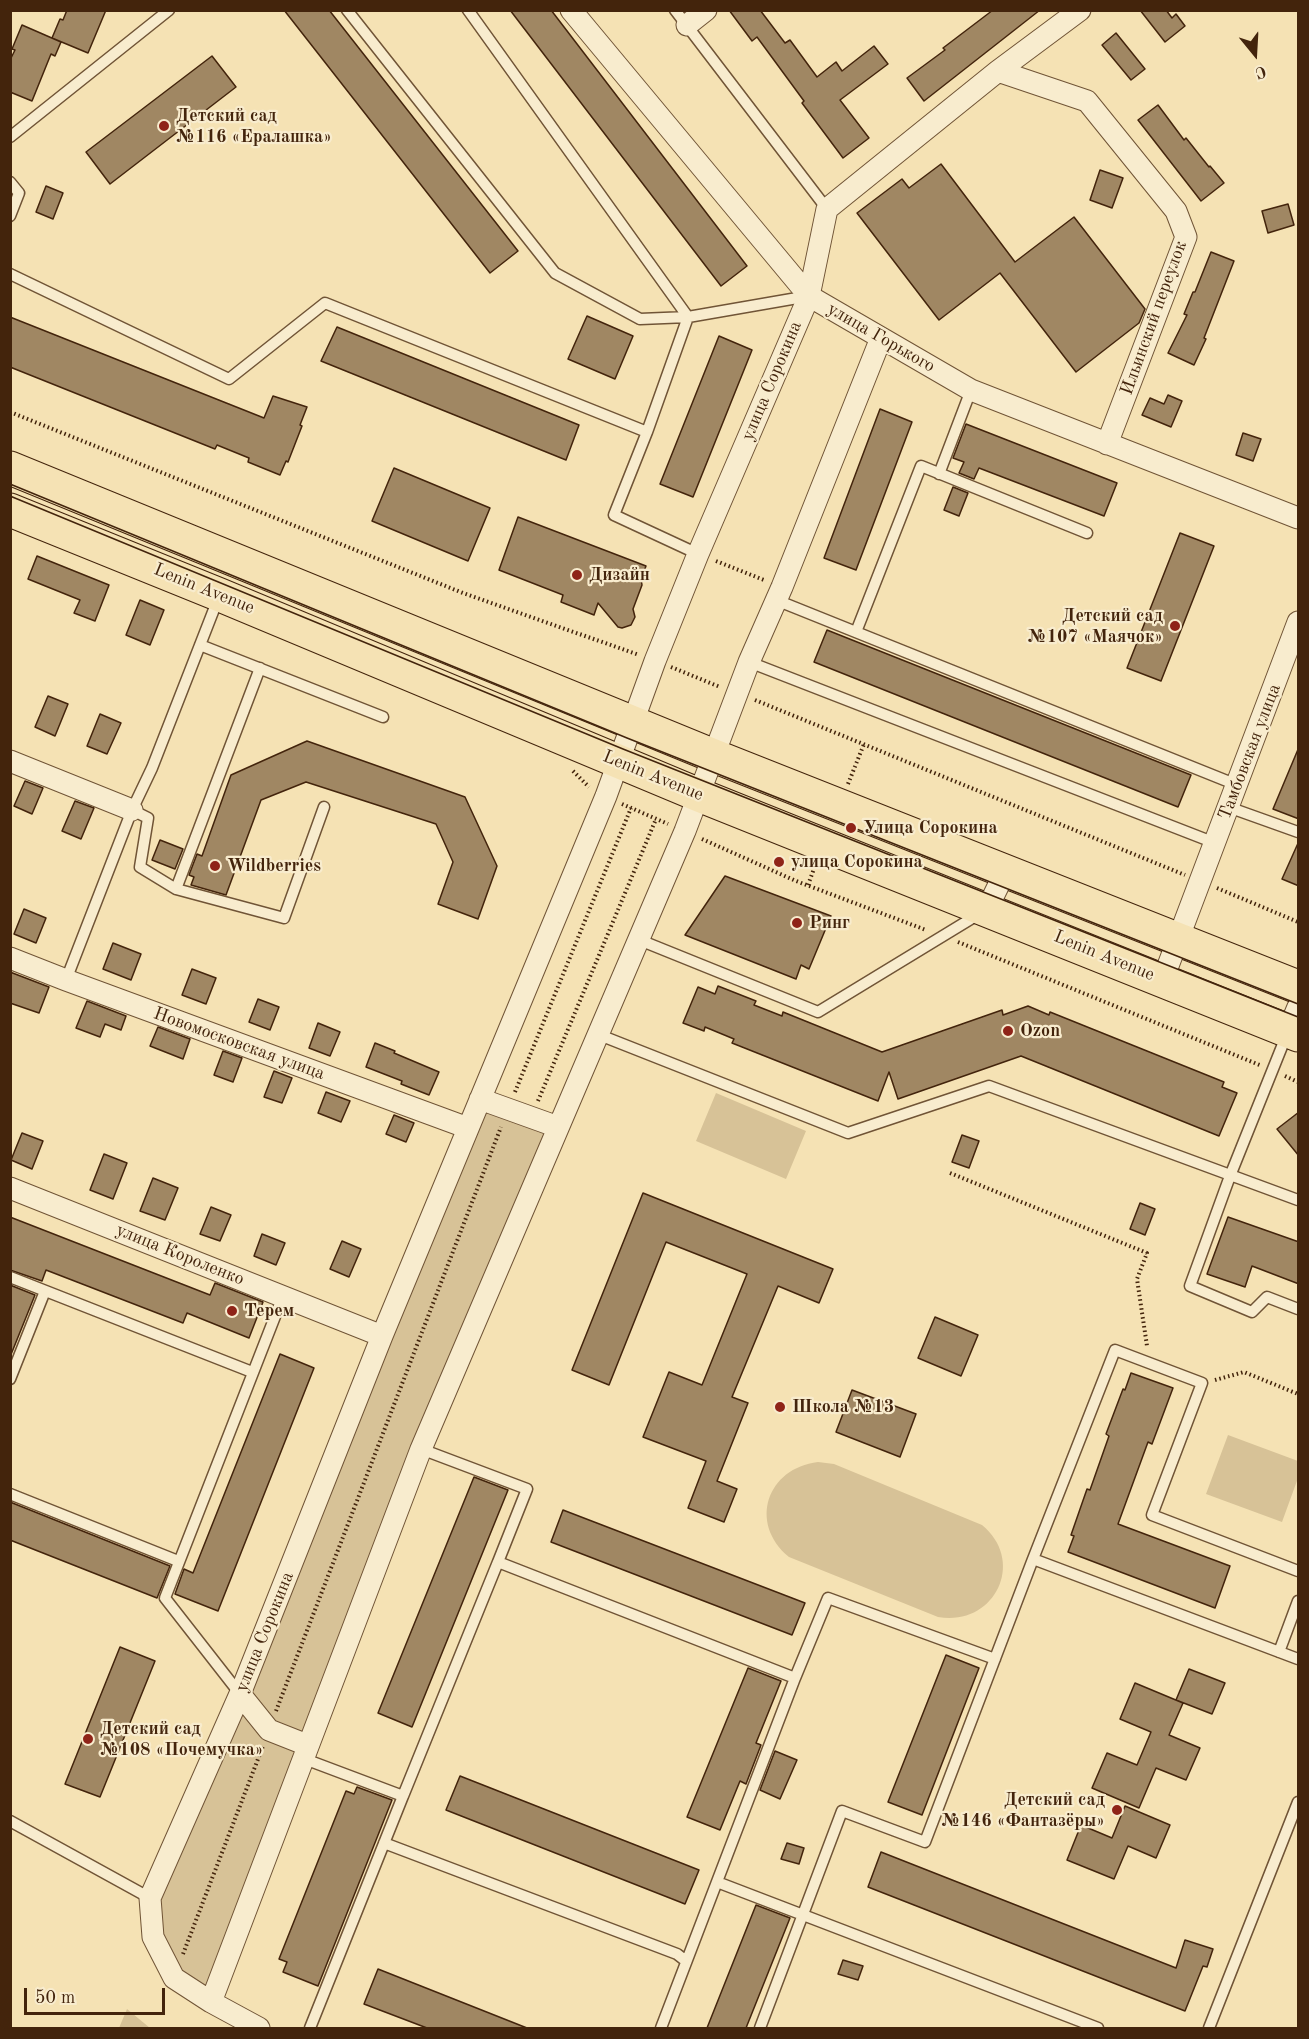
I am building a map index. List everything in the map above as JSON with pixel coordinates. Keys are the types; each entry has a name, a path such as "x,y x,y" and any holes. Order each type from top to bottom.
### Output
{"main road":[{"path":"10,468 632,723 1299,987"},
{"name":"Lenin Avenue","path":"10,510 699,795 1163,979 1295,1024"}],"street":[{"name":"улица Горького","path":"571,10 809,296 970,390 1299,518"},
{"path":"681,18 706,10"},
{"path":"827,209 998,71 1080,10"},
{"name":"Ильинский переулок","path":"998,71 1087,101 1176,211 1186,237 1107,444"},
{"name":"улица Сорокина","path":"259,2028 211,2002 174,1978 153,1937 150,1899 240,1695 382,1336 606,796 698,554 809,296 827,209"},
{"path":"211,2002 421,1449 685,831 749,662 779,594 881,338"},
{"path":"220,595 234,560"},
{"name":"Тамбовская улица","path":"1163,979 1299,622"},
{"path":"10,761 132,810"},
{"path":"987,909 1006,870"},
{"name":"Новомосковская улица","path":"10,958 468,1128"},
{"path":"480,1099 558,1127"},
{"name":"улица Короленко","path":"10,1188 382,1336"},
{"path":"240,1695 269,1730 305,1751"}],"lane":[{"path":"10,137 169,10"},
{"path":"347,10 555,273 640,319 688,317 809,296"},
{"path":"468,10 688,317"},
{"path":"681,18 827,209"},
{"path":"10,182 19,193 10,216"},
{"path":"10,274 229,379 325,303 647,432"},
{"path":"688,317 647,432 614,515 698,554"},
{"path":"939,474 970,390"},
{"path":"856,632 921,466 1087,533"},
{"path":"779,594 856,632 1237,785"},
{"path":"66,980 132,810 152,768 220,595"},
{"path":"200,645 383,717"},
{"path":"749,662 1215,843"},
{"path":"176,889 260,668"},
{"path":"132,810 148,818 140,867 176,889 284,918 324,807"},
{"path":"1228,807 1299,832"},
{"path":"638,939 818,1012 987,909"},
{"path":"1295,1024 1230,1176 1190,1286 1252,1312 1267,1297 1299,1309"},
{"path":"597,1034 848,1133 989,1086 1299,1200"},
{"path":"10,1277 252,1372"},
{"path":"10,1379 45,1291"},
{"path":"240,1695 165,1598 283,1296"},
{"path":"760,2028 842,1811 925,1842 1115,1350 1202,1383 1152,1515 1299,1571"},
{"path":"310,2028 526,1489 421,1449"},
{"path":"10,1494 178,1561"},
{"path":"1033,1559 1299,1659"},
{"path":"498,1562 795,1678"},
{"path":"661,2028 828,1598 995,1659"},
{"path":"1280,1652 1299,1601"},
{"path":"305,1751 403,1796"},
{"path":"1209,2028 1299,1802"},
{"path":"10,1821 150,1899"},
{"path":"384,1843 677,1954 687,1961"},
{"path":"717,1882 1098,2028"}],"path":[{"path":"698,554 779,594"},
{"path":"174,1978 508,1109 631,808"},
{"path":"531,1118 656,819"},
{"path":"950,1173 1147,1253 1137,1279 1149,1363"},
{"path":"1202,1383 1244,1372 1299,1394"}],"shaded area":[{"path":"716,1093 806,1131 786,1179 696,1141"},
{"path":"480,1099 558,1127 211,2002 174,1978 150,1899"},
{"path":"1228,1435 1298,1461 1298,1478 1282,1522 1206,1494"},
{"path":"818,1462 834,1464 982,1525 995,1540 1002,1556 1003,1573 998,1589 988,1602 975,1612 958,1617 938,1617 789,1557 776,1543 769,1529 767,1514 769,1499 776,1486 786,1475 800,1466"},
{"path":"127,2009 150,2028 119,2028"}],"building":[{"path":"67,10 106,10 88,53 52,38 60,19 63,20"},
{"path":"284,10 329,10 518,251 490,273"},
{"path":"510,10 551,10 747,266 721,286"},
{"path":"729,10 760,10 785,43 790,40 817,77 836,62 842,71 874,46 888,64 840,100 869,138 843,158 757,37 752,41"},
{"path":"993,10 1040,10 924,101 907,78"},
{"path":"1140,10 1166,10 1172,18 1176,14 1185,26 1165,42"},
{"path":"22,25 61,42 55,56 51,54 32,101 10,92 10,60"},
{"path":"1116,33 1145,69 1131,80 1102,45"},
{"path":"212,56 236,87 110,184 86,152"},
{"path":"1158,105 1184,140 1186,138 1224,183 1201,201 1138,120"},
{"path":"941,164 1015,262 1074,217 1145,309 1139,323 1076,372 1000,273 939,320 857,213 902,179 909,188"},
{"path":"1100,170 1123,178 1112,208 1090,200"},
{"path":"46,186 63,193 53,219 36,212"},
{"path":"1288,204 1294,225 1268,233 1262,211"},
{"path":"1211,252 1234,261 1204,338 1206,339 1194,365 1168,353 1187,315 1184,314"},
{"path":"587,316 633,336 615,379 568,359"},
{"path":"10,317 264,418 273,396 307,407 288,462 286,461 280,475 248,462 249,458 217,445 215,449 10,367"},
{"path":"337,327 579,425 566,460 321,361"},
{"path":"719,336 752,350 693,497 660,484"},
{"path":"1168,395 1182,401 1171,427 1142,415 1150,398 1164,404"},
{"path":"880,409 912,422 856,570 824,558"},
{"path":"966,424 1117,483 1104,516 979,468 974,479 959,473 964,462 953,458"},
{"path":"1243,433 1261,439 1253,461 1236,455"},
{"path":"394,468 490,508 468,561 372,521"},
{"path":"953,487 968,493 959,516 944,510"},
{"name":"Дизайн","path":"518,517 646,566 633,609 635,617 631,625 618,627 598,603 594,615 561,602 563,595 499,570"},
{"path":"1180,533 1214,546 1161,681 1127,668"},
{"path":"37,556 109,585 95,621 74,613 80,600 28,579"},
{"path":"140,600 164,610 150,645 126,635"},
{"path":"827,630 1191,775 1178,807 814,662"},
{"path":"48,696 68,704 55,736 35,727"},
{"path":"100,714 121,723 107,754 87,746"},
{"path":"307,741 465,797 497,866 478,919 438,904 453,862 436,824 306,782 261,800 226,895 191,885 194,877 189,875 197,854 202,856 231,775"},
{"path":"1299,747 1299,819 1273,809"},
{"path":"25,781 43,788 32,814 14,806"},
{"path":"75,801 94,808 81,839 62,831"},
{"path":"160,840 183,849 175,869 152,860"},
{"path":"1299,841 1299,886 1282,879"},
{"path":"725,876 831,916 809,969 801,965 796,979 685,935"},
{"path":"24,909 46,918 36,943 14,934"},
{"path":"113,943 141,954 131,980 103,969"},
{"path":"192,969 216,978 206,1004 182,995"},
{"path":"10,972 49,987 39,1013 10,1003"},
{"path":"718,986 756,1001 754,1005 782,1016 783,1012 882,1052 1002,1010 1003,1015 1028,1006 1049,1015 1050,1012 1224,1082 1222,1087 1237,1093 1219,1136 1021,1056 898,1099 889,1072 878,1101 732,1043 734,1039 705,1027 704,1031 683,1023 698,987 715,994"},
{"path":"258,999 279,1007 270,1030 249,1022"},
{"path":"87,1001 126,1016 121,1030 105,1024 100,1037 76,1028"},
{"path":"318,1023 340,1032 330,1056 309,1048"},
{"path":"158,1027 190,1039 183,1059 150,1046"},
{"path":"375,1043 439,1072 429,1095 401,1084 402,1081 366,1067"},
{"path":"223,1051 242,1058 233,1082 214,1075"},
{"path":"274,1071 292,1078 282,1103 264,1097"},
{"path":"326,1092 350,1101 341,1122 318,1113"},
{"path":"1299,1112 1299,1156 1277,1129"},
{"path":"394,1115 414,1123 406,1142 386,1134"},
{"path":"22,1133 43,1141 32,1169 11,1160"},
{"path":"962,1135 979,1141 969,1168 952,1162"},
{"path":"104,1154 127,1163 113,1199 90,1190"},
{"path":"153,1178 178,1188 165,1220 140,1211"},
{"path":"643,1193 833,1269 819,1303 778,1286 732,1397 748,1403 717,1481 737,1489 724,1522 688,1508 706,1461 643,1437 669,1372 702,1385 747,1274 666,1242 609,1385 572,1370"},
{"path":"1140,1203 1155,1209 1145,1235 1130,1229"},
{"path":"211,1207 231,1215 220,1241 200,1234"},
{"path":"10,1217 210,1295 215,1283 263,1302 249,1338 187,1313 183,1323 46,1270 42,1281 10,1270"},
{"path":"1228,1217 1299,1242 1299,1284 1252,1266 1245,1287 1207,1274"},
{"path":"262,1234 285,1243 276,1265 254,1256"},
{"path":"342,1241 361,1249 349,1277 330,1269"},
{"path":"10,1285 35,1295 10,1357"},
{"path":"935,1317 978,1335 961,1376 918,1358"},
{"path":"280,1354 314,1368 218,1611 175,1594 184,1569 193,1573"},
{"path":"1131,1373 1173,1388 1152,1444 1148,1442 1118,1524 1230,1566 1215,1608 1068,1552 1074,1536 1071,1535 1087,1489 1090,1490 1109,1436 1106,1434"},
{"path":"852,1390 916,1414 900,1457 836,1432"},
{"path":"474,1477 508,1490 412,1727 378,1713"},
{"path":"10,1502 170,1566 157,1598 10,1540"},
{"path":"563,1510 805,1603 792,1635 551,1542"},
{"path":"120,1647 155,1661 100,1797 65,1784"},
{"path":"946,1655 979,1668 922,1815 888,1802"},
{"path":"748,1668 781,1681 756,1743 761,1745 746,1784 740,1781 720,1830 687,1817"},
{"path":"1189,1669 1225,1683 1212,1714 1176,1700"},
{"path":"1135,1683 1183,1703 1169,1735 1200,1748 1186,1780 1156,1768 1139,1808 1092,1788 1107,1753 1137,1765 1151,1732 1120,1719"},
{"path":"775,1751 797,1760 780,1799 760,1790"},
{"path":"460,1776 699,1870 685,1904 446,1810"},
{"path":"357,1787 392,1800 318,1986 283,1972 287,1962 279,1959 346,1791 354,1794"},
{"path":"1125,1806 1170,1825 1156,1858 1128,1846 1114,1879 1067,1860 1081,1825 1112,1838"},
{"path":"787,1843 804,1848 799,1864 781,1859"},
{"path":"881,1852 1176,1968 1185,1940 1213,1949 1207,1967 1203,1966 1185,2011 868,1887"},
{"path":"756,1905 790,1918 746,2028 707,2028"},
{"path":"843,1960 863,1966 858,1980 838,1974"},
{"path":"378,1969 527,2028 427,2028 364,2004"}],"tram line":[{"path":"10,484 627,738 1298,1004"},
{"path":"10,496 623,749 1298,1017"}],"place":[{"name":"Детский сад №116 «Ералашка»","path":"164,126"},
{"name":"Дизайн","path":"577,575"},
{"name":"Детский сад №107 «Маячок»","path":"1175,626"},
{"name":"Улица Сорокина","path":"851,828"},
{"name":"улица Сорокина","path":"779,862"},
{"name":"Wildberries","path":"215,866"},
{"name":"Ринг","path":"797,923"},
{"name":"Ozon","path":"1008,1031"},
{"name":"Терем","path":"232,1311"},
{"name":"Школа №13","path":"780,1407"},
{"name":"Детский сад №108 «Почемучка»","path":"88,1739"},
{"name":"Детский сад №146 «Фантазёры»","path":"1117,1810"}]}
